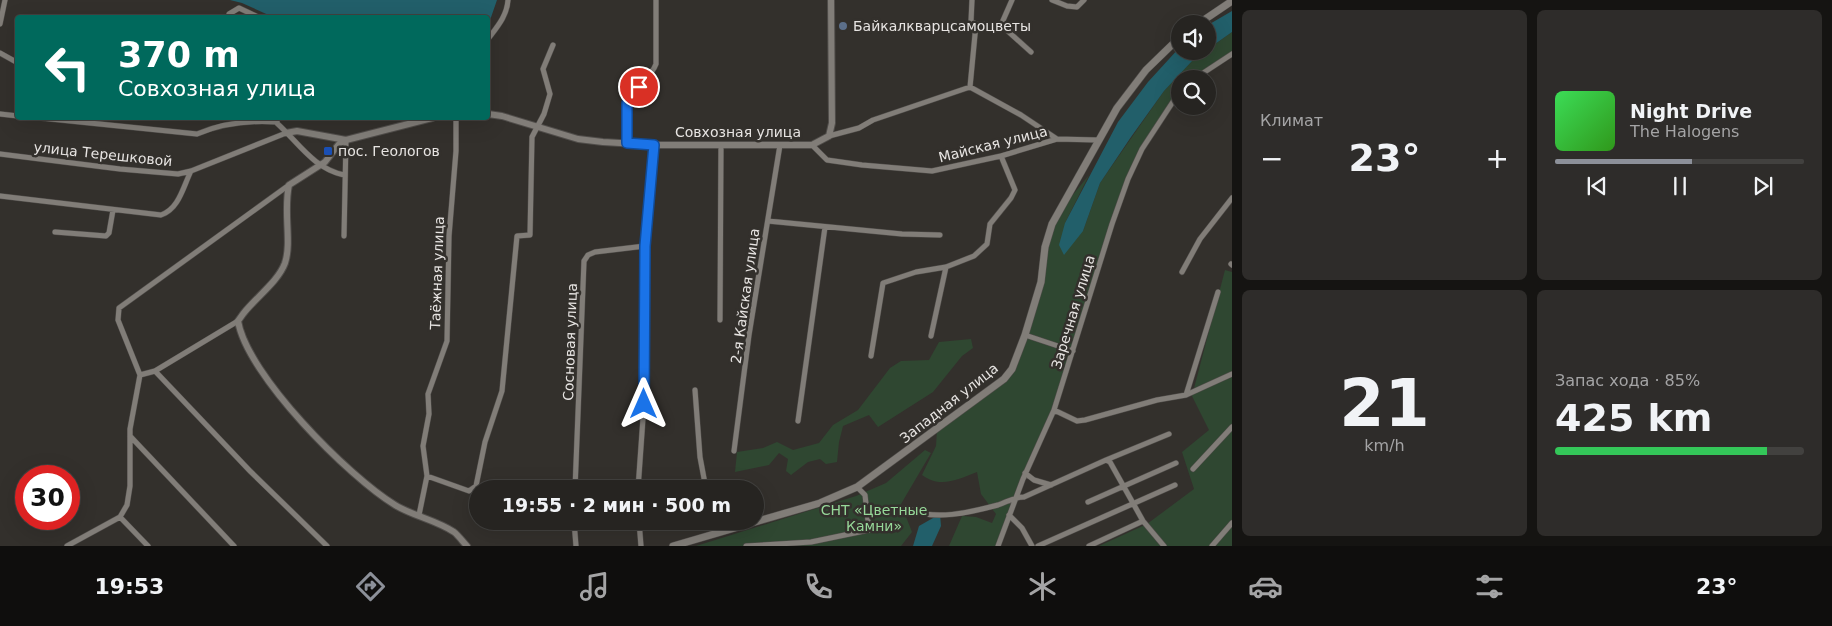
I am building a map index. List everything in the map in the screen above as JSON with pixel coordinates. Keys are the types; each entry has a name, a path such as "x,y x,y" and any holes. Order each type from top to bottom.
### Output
{"main road":[{"path":"1212,15 1232,2"},
{"name":"Западная улица","path":"673,546 820,503 857,487 1004,379 1012,369 1025,335 1041,282 1045,247 1052,224 1097,140 1133,86 1171,46"}],"street":[{"path":"0,24 5,0"},
{"path":"490,36 507,10 508,0"},
{"path":"627,143 627,103 630,97 653,72 656,64 656,0"},
{"path":"829,136 832,123 831,0"},
{"path":"972,0 971,20 976,24 1001,25 1031,52"},
{"path":"1001,25 1012,0"},
{"path":"1052,0 1066,6 1077,7 1084,0"},
{"path":"229,15 239,8 254,15"},
{"path":"976,24 970,87 1021,115 1057,139"},
{"path":"427,476 465,490 472,490 476,486 485,442 502,391 517,236 530,235 531,148 536,127 544,114 550,94 544,69 552,45"},
{"path":"0,53 15,61"},
{"path":"1208,70 1232,54"},
{"name":"Совхозная улица","path":"490,114 502,116 578,139 654,145 812,145 829,136 842,134 874,120 970,87"},
{"name":"Заречная улица","path":"998,546 1025,473 1054,410 1112,224 1128,179 1142,149 1171,105"},
{"path":"0,114 15,116"},
{"path":"61,120 197,134 219,124 277,120 286,133 319,165 330,172 344,176"},
{"path":"67,546 120,517 127,505 130,486 129,436 140,376 118,320 120,308 319,165 339,144 346,140 424,120"},
{"name":"Таёжная улица","path":"419,515 427,476 423,446 429,414 428,394 447,341 449,228 456,151 456,120"},
{"path":"286,133 297,131 346,140"},
{"name":"улица Терешковой","path":"0,154 120,169 178,174 286,133"},
{"name":"Майская улица","path":"812,145 827,160 932,171 1001,156 1057,139 1097,140"},
{"path":"344,236 346,140"},
{"path":"639,480 644,404 645,246 654,145"},
{"path":"720,320 721,145"},
{"name":"2-я Кайская улица","path":"734,451 749,335 780,145"},
{"path":"871,356 883,283 916,272 946,267 974,256 987,244 990,224 1011,198 1014,190 1013,182 1001,156"},
{"path":"0,196 161,215 168,213 177,202 190,171"},
{"path":"140,376 155,371 238,322 248,306 280,273 286,262 285,203 289,185"},
{"path":"1182,272 1200,239 1232,198"},
{"path":"55,232 106,236 109,233 113,210"},
{"path":"768,221 902,234 940,235"},
{"path":"798,421 825,227"},
{"name":"Сосновая улица","path":"575,480 584,261 588,255 595,252 645,246"},
{"path":"931,336 946,267"},
{"path":"1186,395 1218,292"},
{"path":"238,322 250,352 284,402 363,482 396,506 455,533 467,546"},
{"path":"1025,335 1073,351"},
{"path":"155,371 327,546"},
{"path":"1054,410 1077,421 1084,420 1157,400 1186,395 1232,374"},
{"path":"695,390 700,457 704,480"},
{"path":"1193,469 1232,427"},
{"path":"908,508 924,513 956,513 992,506 1016,497 1024,497 1169,434"},
{"path":"129,436 234,546"},
{"path":"1106,460 1110,462 1125,486 1143,521 1164,546"},
{"path":"1088,502 1176,463"},
{"path":"1025,473 1034,480 1052,486"},
{"path":"1038,546 1134,505 1175,485"},
{"path":"746,546 811,542 869,530 865,495 857,487"},
{"path":"1009,515 1022,528 1032,546"},
{"path":"120,517 148,546"},
{"path":"1089,546 1143,521"},
{"path":"1212,546 1232,523"},
{"path":"575,530 576,546"},
{"path":"640,530 641,546"}],"green space":[{"path":"1232,32 1232,54 1208,70 1184,70 1193,60 1216,60 1216,43"},
{"path":"1171,84 1171,105 1142,149 1128,179 1054,410 1023,479 998,546 949,546 962,516 976,517 992,523 996,514 981,494 977,472 956,480 943,482 929,479 922,475 936,446 937,430 1012,369 1058,213 1089,175 1065,223 1083,231 1100,183"},
{"path":"1225,270 1232,272 1232,546 1099,546 1147,524 1194,489 1182,452 1209,430 1192,396"},
{"path":"971,339 973,348 962,356 933,392 878,427 869,415 843,426 837,462 826,464 820,459 808,462 791,475 786,471 788,459 779,453 769,465 735,472 737,452 763,448 777,442 793,450 819,443 833,425 858,410 890,368 901,361 929,360 939,342"},
{"name":"СНТ «Цветные Камни»","path":"925,450 931,453 901,504 912,532 901,546 696,546 747,530 764,530 764,525 856,496 886,483"}],"water":[{"path":"230,0 497,0 490,20 490,15 269,15 242,3"},
{"path":"1232,11 1232,32 1216,43 1216,20"},
{"path":"1171,57 1171,60 1193,60 1184,70 1171,70 1171,84 1100,183 1083,231 1064,255 1059,245 1065,223 1118,122 1148,82"},
{"path":"940,514 941,526 932,546 913,546 919,526"}],"place":[{"name":"Байкалкварцсамоцветы","path":"843,26"},
{"name":"пос. Геологов","path":"328,151"}],"route":[{"path":"639,87 627,103 627,143 654,145 645,246 644,404"}]}
